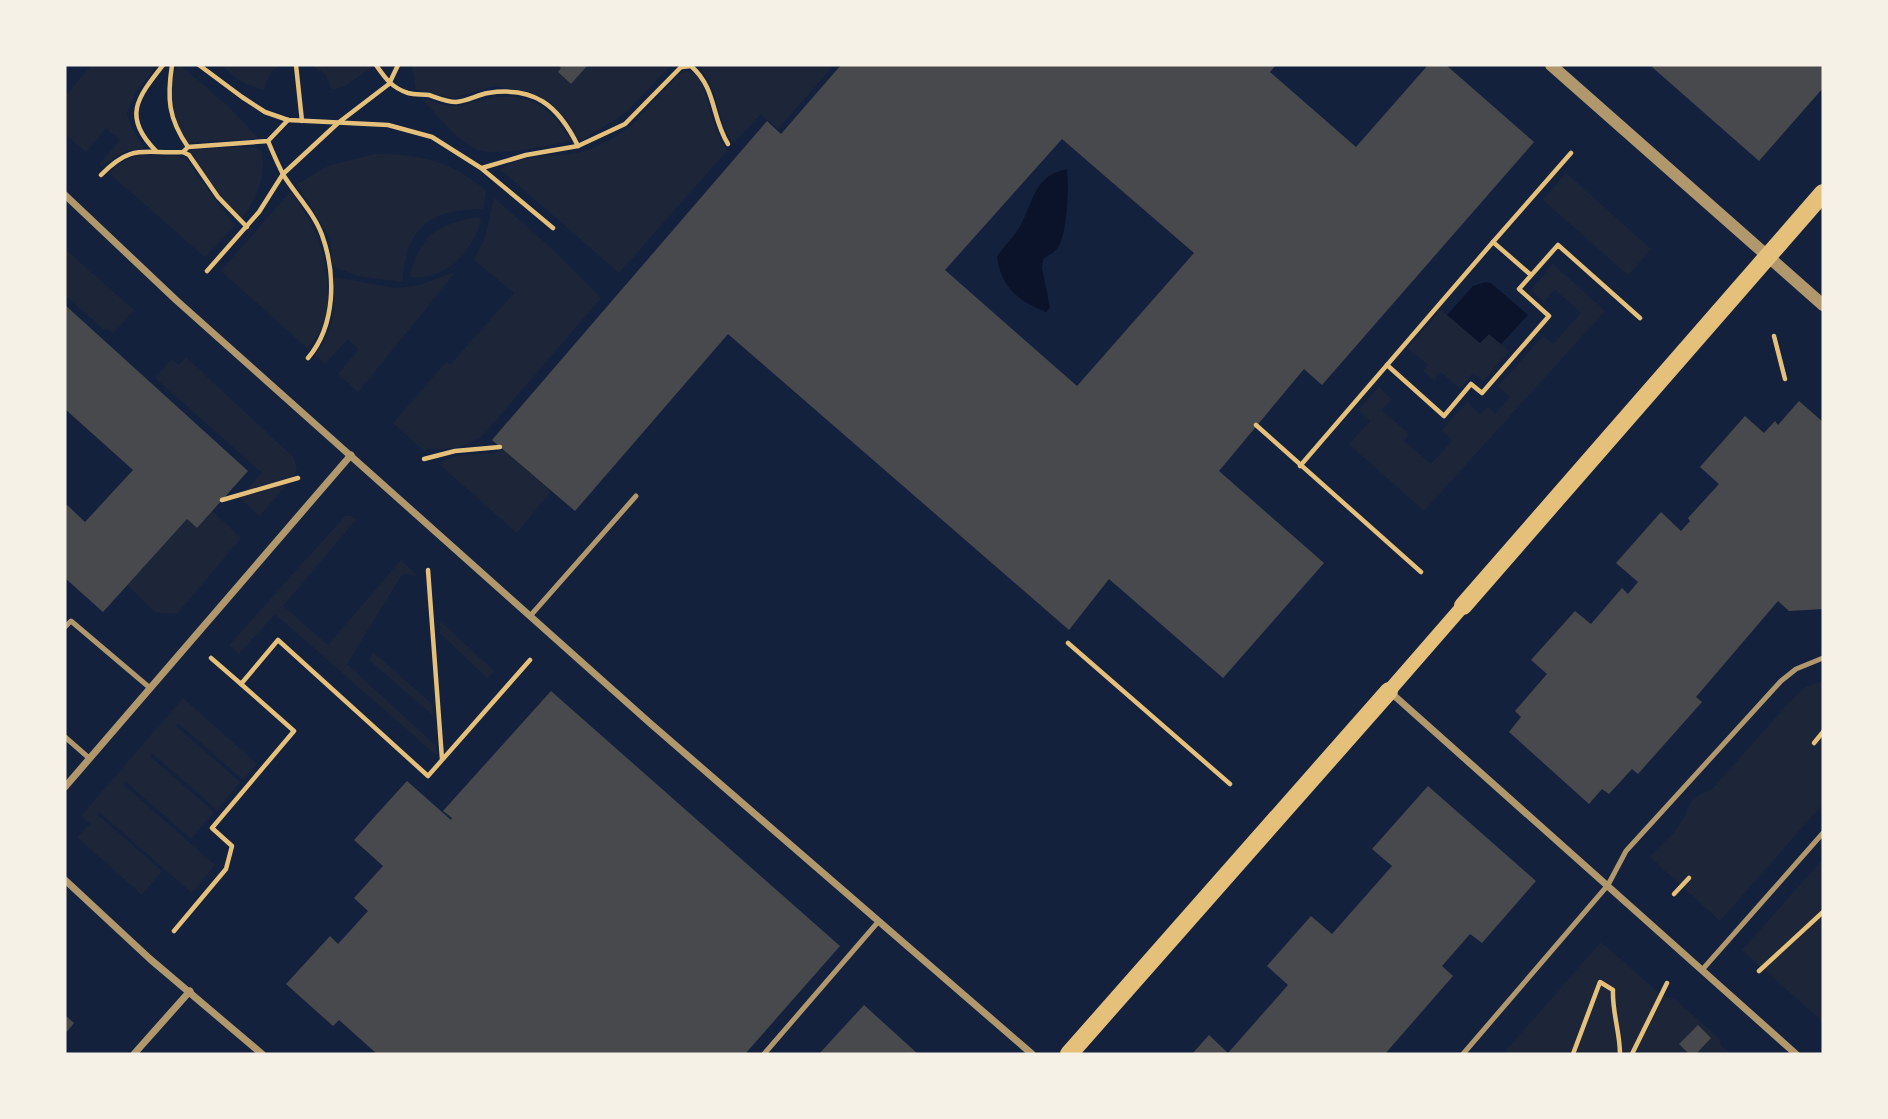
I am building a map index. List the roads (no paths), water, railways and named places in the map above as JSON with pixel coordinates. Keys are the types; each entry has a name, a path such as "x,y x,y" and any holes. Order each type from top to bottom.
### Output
{"main road":[{"path":"1069,1054 1823,193"}],"street":[{"path":"1551,65 1823,305"},
{"path":"65,195 176,300 651,724 1032,1054"},
{"path":"65,787 351,455"},
{"path":"1389,691 1796,1054"},
{"path":"65,880 262,1054"},
{"path":"134,1054 190,991"}],"lane":[{"path":"531,615 636,496"},
{"path":"65,627 71,621 150,688"},
{"path":"1463,1054 1608,885 1626,851 1780,681 1796,668 1823,658"},
{"path":"65,737 89,758"},
{"path":"1702,970 1823,833"},
{"path":"767,1053 878,922"}]}
